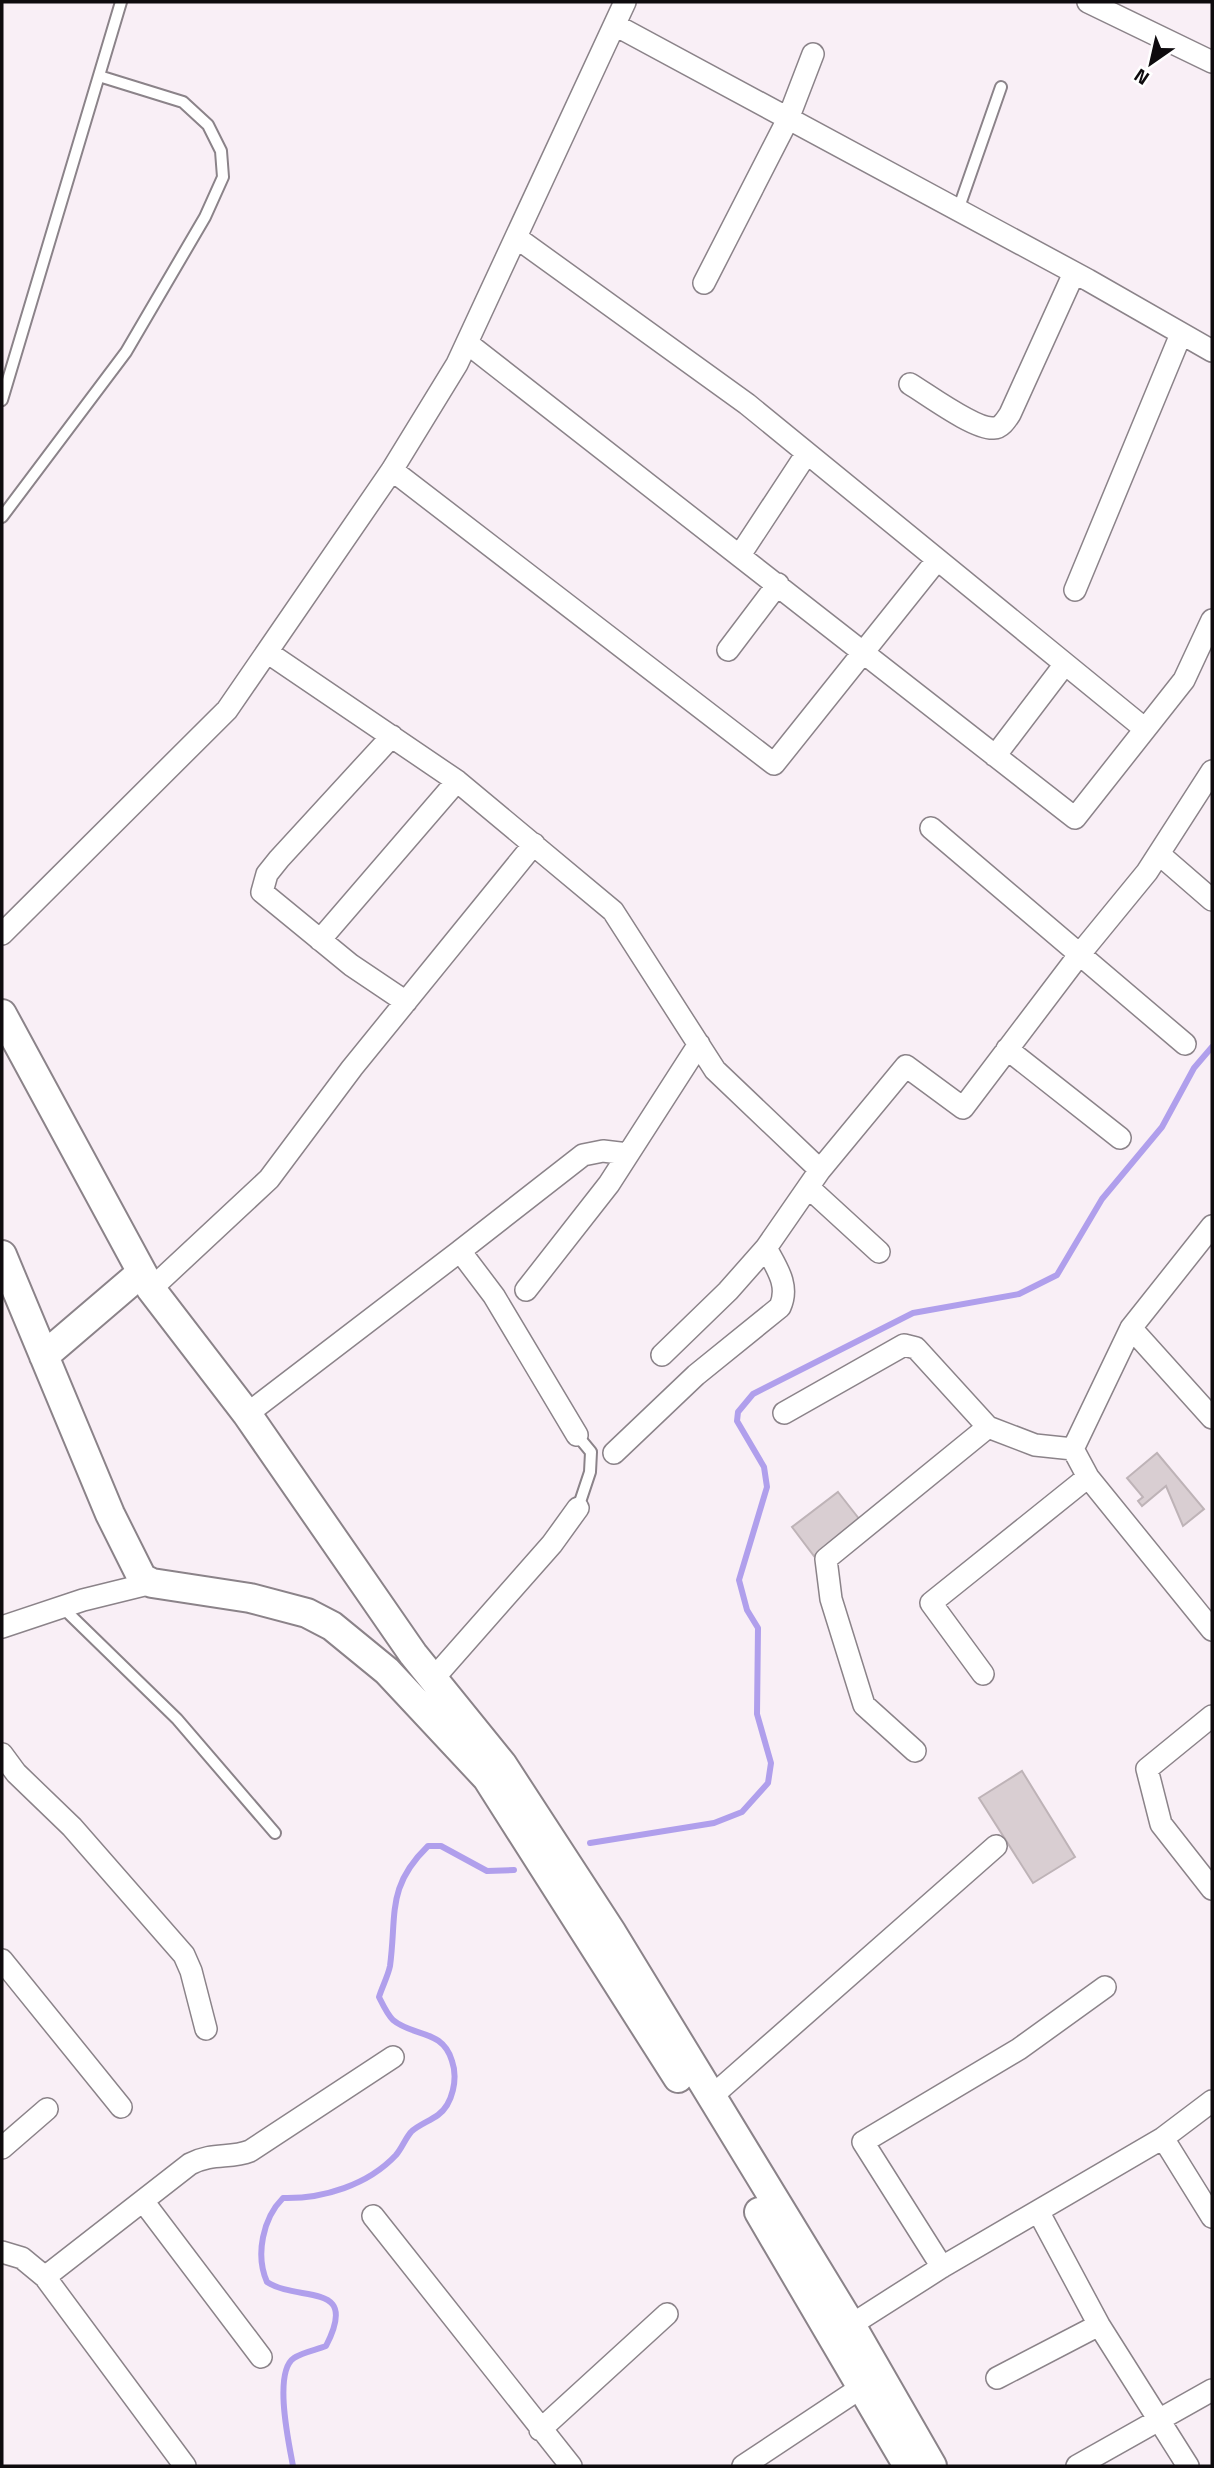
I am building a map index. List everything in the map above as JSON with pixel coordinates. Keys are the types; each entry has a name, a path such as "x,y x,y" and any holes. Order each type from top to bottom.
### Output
{"main road":[{"path":"2,1014 146,1281 247,1414 333,1541 433,1679 502,1764 612,1933 851,2325 932,2466"},
{"path":"2,1255 127,1550 142,1578 152,1583 250,1598 307,1613 332,1626 412,1696 487,1778 715,2137 908,2466"},
{"path":"44,1356 146,1281"}],"street":[{"path":"2,934 227,710 392,470 467,343 625,2"},
{"path":"1088,2 1212,62"},
{"path":"615,25 1074,273 1212,351"},
{"path":"704,283 788,119 813,54"},
{"path":"517,237 747,404 1145,729"},
{"path":"909,384 979,425 993,428 1002,425 1010,414 1074,273"},
{"path":"1075,590 1181,334"},
{"path":"467,343 1075,818 1184,680 1212,620"},
{"path":"740,555 807,453"},
{"path":"392,470 774,764 937,560"},
{"path":"728,650 778,584"},
{"path":"267,652 457,781 613,911 715,1070 879,1252"},
{"path":"995,756 1065,664"},
{"path":"392,736 267,874 262,892 320,940 406,1002"},
{"path":"320,940 457,781"},
{"path":"662,1355 728,1291 766,1248 814,1178 906,1066 963,1108 1159,854 1210,782"},
{"path":"930,828 1185,1044"},
{"path":"146,1281 269,1179 406,1002 534,844"},
{"path":"1159,854 1212,900"},
{"path":"526,1290 628,1154 699,1044"},
{"path":"1007,1049 1120,1138"},
{"path":"247,1414 583,1155 603,1151 628,1154"},
{"path":"1073,1449 1131,1328 1212,1226"},
{"path":"614,1453 696,1375 780,1307 785,1298 784,1284 766,1248"},
{"path":"460,1251 494,1296 577,1435"},
{"path":"1131,1328 1212,1418"},
{"path":"784,1413 904,1345 916,1348 988,1427 1035,1445 1073,1449"},
{"path":"915,1751 864,1705 831,1599 826,1559 988,1427"},
{"path":"1073,1449 1088,1477 1212,1630"},
{"path":"983,1674 931,1603 1088,1477"},
{"path":"433,1679 552,1544 578,1508"},
{"path":"2,1627 62,1607 152,1583"},
{"path":"1212,1716 1147,1769 1161,1824 1212,1889"},
{"path":"2,1754 16,1773 72,1827 184,1955 206,2029"},
{"path":"711,2096 996,1846"},
{"path":"2,1960 121,2107"},
{"path":"942,2267 863,2142 1019,2049 1105,1987"},
{"path":"45,2277 204,2157 241,2155 250,2151 393,2057"},
{"path":"851,2325 942,2267 1163,2138 1212,2101"},
{"path":"2,2148 47,2109"},
{"path":"1163,2138 1212,2217"},
{"path":"143,2201 261,2357"},
{"path":"1038,2211 1099,2325 1188,2466"},
{"path":"373,2216 571,2466"},
{"path":"2,2252 22,2258 45,2277 185,2466"},
{"path":"540,2430 667,2314"},
{"path":"997,2378 1099,2325"},
{"path":"743,2466 862,2387"},
{"path":"1077,2466 1212,2390"}],"lane":[{"path":"2,400 121,2"},
{"path":"2,517 126,352 205,217 223,177 221,151 208,125 183,102 99,76"},
{"path":"958,210 1001,87"},
{"path":"577,1435 590,1452 590,1472 578,1508"},
{"path":"62,1607 177,1720 275,1833"}],"building":[{"path":"1157,1453 1204,1509 1183,1526 1166,1486 1142,1506 1138,1501 1143,1497 1127,1478"},
{"path":"838,1492 860,1520 814,1556 792,1527"},
{"path":"1022,1771 1075,1857 1033,1883 979,1798"}],"waterway":[{"path":"590,1843 714,1823 742,1812 768,1783 771,1763 757,1714 758,1628 747,1610 739,1580 767,1487 764,1467 737,1421 738,1412 753,1394 913,1313 1019,1294 1057,1275 1102,1199 1162,1127 1194,1068 1212,1047"},
{"path":"293,2466 284,2409 284,2378 294,2358 326,2346 335,2325 336,2311 331,2302 321,2297 280,2288 267,2282 262,2260 266,2226 283,2198 329,2193 372,2175 396,2155 411,2132 435,2117 451,2098 454,2068 448,2051 435,2038 393,2020 379,1997 390,1966 396,1902 405,1875 428,1846 441,1846 487,1871 514,1870"}]}
